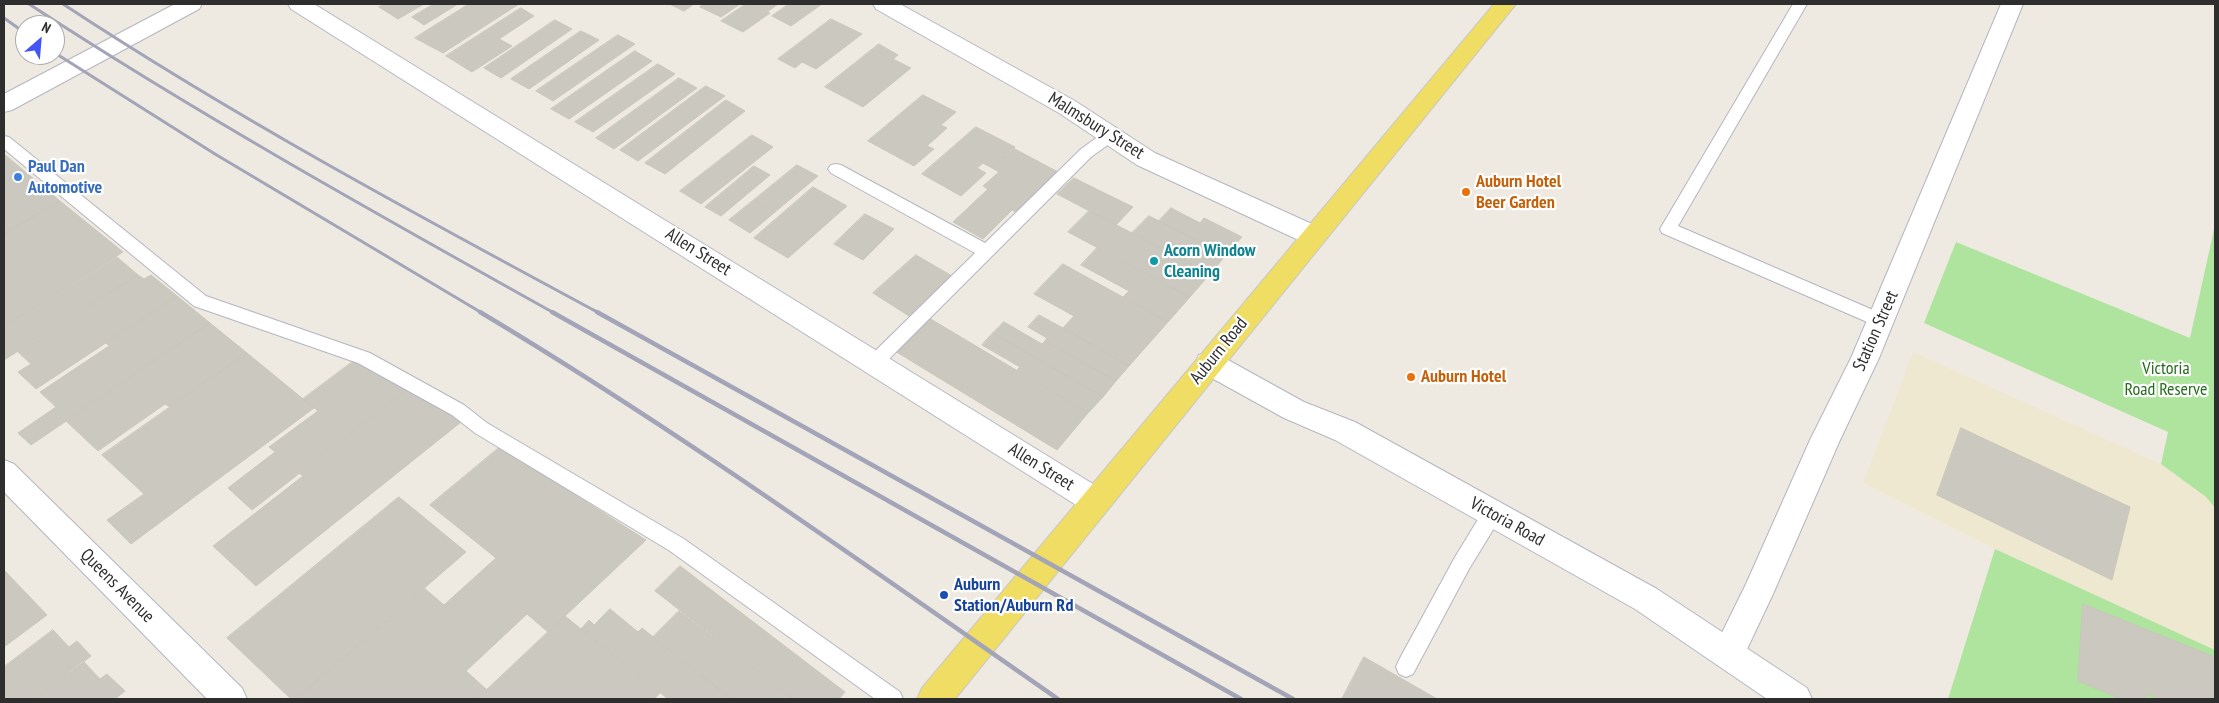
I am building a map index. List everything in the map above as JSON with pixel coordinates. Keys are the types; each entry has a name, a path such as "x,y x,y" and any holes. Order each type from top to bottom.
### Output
{"main road":[{"name":"Auburn Road","path":"934,699 1505,4"}],"street":[{"path":"4,104 191,4"},
{"name":"Allen Street","path":"299,4 1096,501"},
{"name":"Malmsbury Street","path":"884,4 1067,107 1146,159 1314,236"},
{"name":"Station Street","path":"1728,653 1757,594 1825,440 1865,358 2012,4"},
{"name":"Victoria Road","path":"1209,363 1294,410 1345,431 1646,599 1795,699"},
{"name":"Queens Avenue","path":"4,473 230,699"}],"lane":[{"path":"1800,4 1668,229 1881,321"},
{"path":"875,362 1086,153 1111,135"},
{"path":"4,141 200,301 364,358 458,410 481,428 677,545 892,699"},
{"path":"836,169 986,251"},
{"path":"1406,667 1462,563 1492,514"}],"shaded area":[{"path":"1913,352 2161,464 2206,497 2215,508 2215,650 1995,549 1863,483"}],"green space":[{"name":"Victoria Road Reserve","path":"2215,225 2215,508 2206,497 2161,464 2168,432 1924,323 1956,242 2190,338"},
{"path":"1995,549 2215,650 2215,699 1948,699"}],"building":[{"path":"385,4 424,4 398,19 379,7"},
{"path":"434,4 458,4 424,25 412,17"},
{"path":"469,4 519,4 443,53 415,38"},
{"path":"670,4 694,4 684,11"},
{"path":"704,4 740,4 721,17 700,7"},
{"path":"746,4 778,4 767,12 770,13 743,32 721,21"},
{"path":"789,4 822,4 791,26 772,16"},
{"path":"521,8 534,16 499,39 512,46 472,72 446,56"},
{"path":"831,19 862,34 816,69 802,62 795,68 778,59"},
{"path":"555,20 572,29 501,78 484,68"},
{"path":"581,31 599,40 529,89 511,79"},
{"path":"618,35 635,44 553,101 536,91"},
{"path":"879,44 898,55 893,59 911,68 863,107 825,87"},
{"path":"635,51 652,61 569,119 551,109"},
{"path":"658,64 675,74 593,132 575,122"},
{"path":"679,78 697,88 614,149 596,138"},
{"path":"706,86 725,96 638,161 620,150"},
{"path":"923,95 956,112 941,125 947,128 927,146 934,149 914,166 868,141"},
{"path":"726,100 745,111 665,174 645,163"},
{"path":"976,127 1015,147 992,168 983,163 977,168 986,173 961,196 922,174"},
{"path":"752,135 773,147 701,204 680,191"},
{"path":"1013,148 1058,172 1016,212 1012,210 983,239 953,222 988,189 983,186 999,172 992,168"},
{"name":"Paul Dan Automotive","path":"4,154 60,201 4,234"},
{"path":"797,165 818,176 775,212 754,200"},
{"path":"754,166 770,175 721,216 705,207"},
{"path":"1074,178 1133,207 1116,225 1057,194"},
{"path":"813,187 847,206 788,258 754,238"},
{"path":"754,200 775,212 750,233 729,220"},
{"path":"60,201 123,252 4,327 4,234"},
{"path":"1171,208 1200,223 1204,218 1242,237 1226,255 1159,221"},
{"name":"Acorn Window Cleaning","path":"1089,211 1210,274 1190,297 1068,232"},
{"path":"865,214 894,229 863,260 834,244"},
{"path":"1149,216 1226,255 1210,274 1132,233"},
{"path":"1097,248 1190,297 1168,322 1123,297 1129,291 1081,265"},
{"path":"916,255 952,276 909,316 873,293"},
{"path":"117,257 138,275 4,360 4,327"},
{"path":"1063,264 1168,322 1129,366 1063,328 1074,316 1034,294"},
{"path":"138,275 144,279 151,275 177,296 36,389 18,372 31,364 17,351"},
{"path":"177,296 210,323 31,445 18,433 56,407 40,392 109,346 106,343"},
{"path":"1039,315 1129,366 1116,381 1045,341 1047,338 1028,327"},
{"path":"929,318 1088,413 1057,450 895,351"},
{"path":"1004,322 1042,344 1045,341 1116,381 1103,397 993,333"},
{"path":"210,323 247,353 170,407 165,404 98,451 66,421"},
{"path":"993,333 1103,397 1088,413 1017,370 1020,367 982,345"},
{"path":"247,353 314,408 131,544 107,520 144,494 102,455"},
{"path":"355,360 407,390 252,510 228,488 275,452 269,447 318,411 303,399"},
{"path":"407,390 461,422 256,586 213,546 303,476 299,473"},
{"path":"1961,428 2130,507 2112,580 1937,495"},
{"path":"500,447 646,540 548,632 527,614 466,671 487,690 477,699 296,699 424,588 444,605 496,558 430,505"},
{"path":"399,497 466,552 296,699 291,699 227,638"},
{"path":"680,566 845,692 839,699 794,699 655,591"},
{"path":"4,570 47,615 4,647"},
{"path":"2083,604 2215,657 2215,699 2160,699 2146,694 2146,699 2121,699 2078,681"},
{"path":"610,609 638,632 642,628 731,699 668,699 581,629 589,620 594,625"},
{"path":"679,611 794,699 731,699 653,637"},
{"path":"565,616 660,693 654,699 477,699"},
{"path":"53,630 69,647 77,641 91,656 35,699 4,699 4,667"},
{"path":"1364,657 1437,699 1342,699"},
{"path":"83,661 100,679 107,674 125,691 115,699 35,699"}],"railway":[{"path":"29,4 223,124 554,313"},
{"path":"63,4 194,87 328,165 599,313"},
{"path":"4,18 15,26"},
{"path":"65,59 215,154 482,313"},
{"path":"480,312 628,404 700,452 1058,699"},
{"path":"552,312 1241,699"},
{"path":"597,312 1293,699"}],"place":[{"name":"Paul Dan Automotive","path":"18,177"},
{"name":"Auburn Hotel Beer Garden","path":"1466,192"},
{"name":"Acorn Window Cleaning","path":"1154,261"},
{"name":"Auburn Hotel","path":"1411,377"},
{"name":"Auburn Station/Auburn Rd","path":"944,595"}]}
